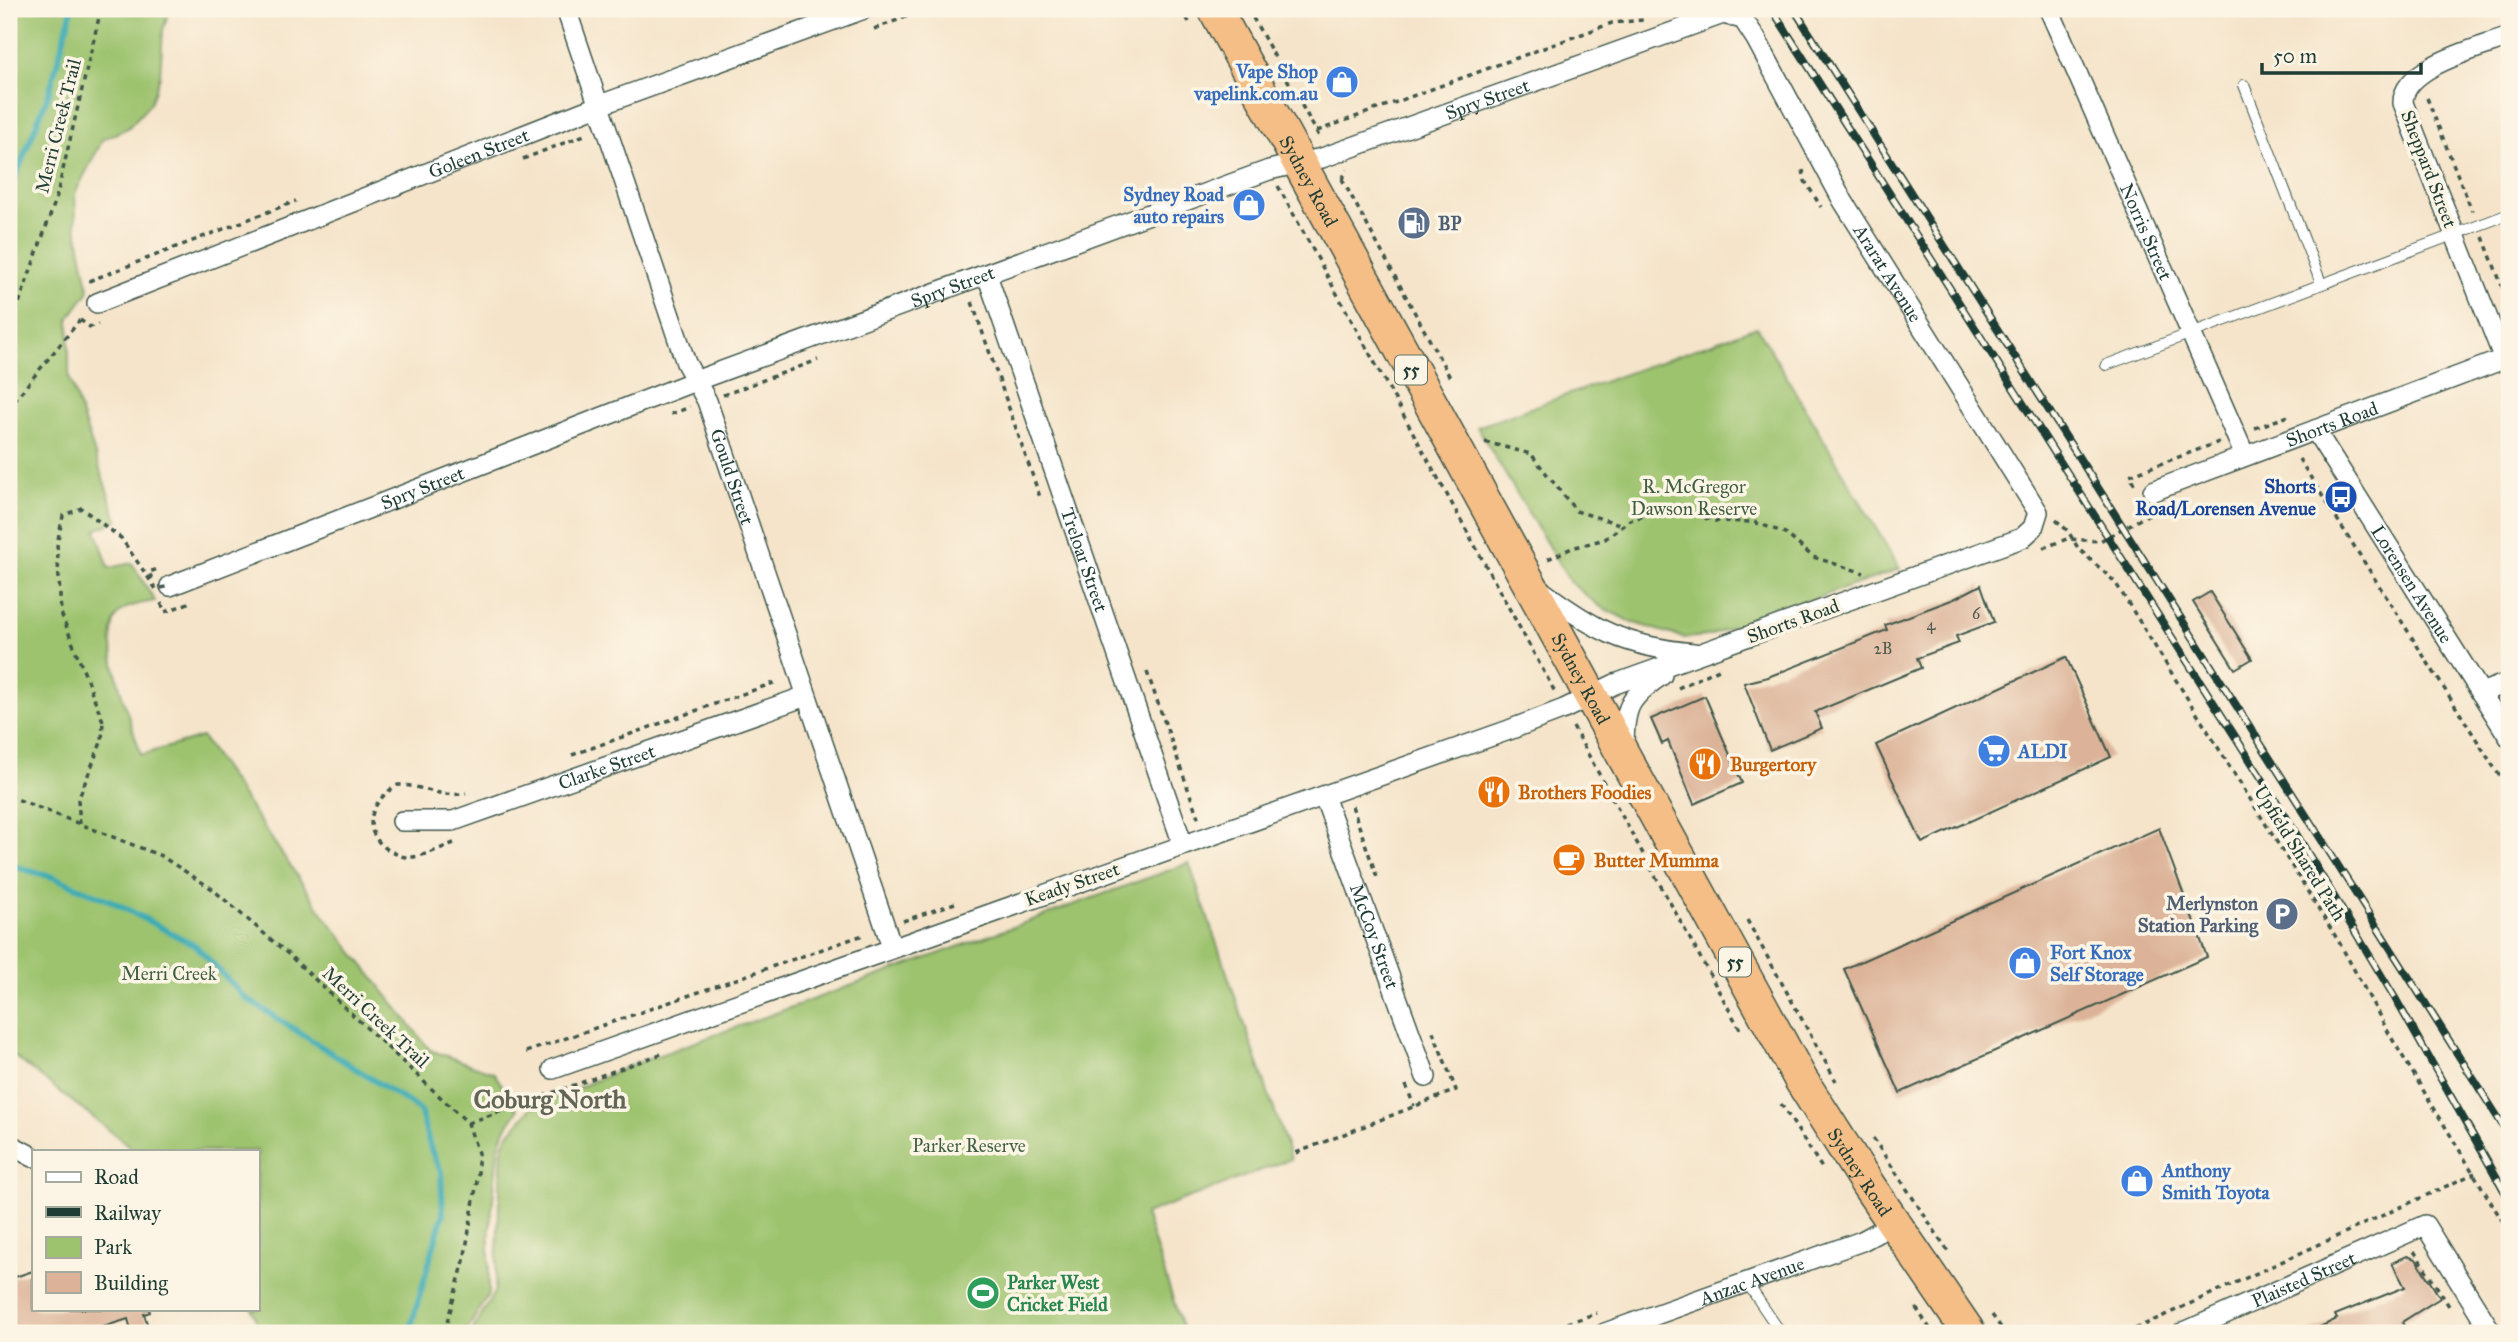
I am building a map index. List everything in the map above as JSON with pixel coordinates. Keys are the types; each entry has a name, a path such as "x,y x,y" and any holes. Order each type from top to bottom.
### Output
{"highway":[{"name":"Sydney Road","path":"1205,21 1299,162 1542,568 1589,696 1801,1080 1895,1223 1980,1323"}],"street":[{"name":"Gould Street","path":"566,9 695,382 707,401 892,947"},
{"name":"Goleen Street","path":"100,312 128,288 600,105 863,9"},
{"name":"Norris Street","path":"2049,9 2245,456"},
{"name":"Spry Street","path":"170,586 695,382 1299,162 1711,18 1733,15 1743,19"},
{"name":"Ararat Avenue","path":"1743,19 1843,201 2035,506 2037,521"},
{"name":"Sheppard Street","path":"2507,358 2455,235 2403,103 2403,95 2413,78 2427,69 2509,37"},
{"name":"Treloar Street","path":"987,275 1183,845"},
{"name":"Shorts Road","path":"2153,491 2507,358"},
{"name":"Lorensen Avenue","path":"2315,430 2509,737"},
{"name":"Shorts Road","path":"1589,696 2022,538 2037,521"},
{"name":"Shorts Road","path":"1542,568 1597,630 1658,650 1692,657"},
{"name":"Shorts Road","path":"1624,761 1624,718 1629,703 1646,685 1692,657"},
{"path":"2482,693 2509,682"},
{"name":"Clarke Street","path":"402,821 453,821 806,696"},
{"name":"Keady Street","path":"553,1069 1509,730 1589,696"},
{"name":"McCoy Street","path":"1324,796 1426,1077"},
{"path":"9,1144 32,1156"},
{"name":"Anzac Avenue","path":"1605,1333 1870,1238 1895,1223"},
{"name":"Plaisted Street","path":"2182,1333 2425,1224 2492,1333"}],"lane":[{"path":"2244,85 2321,283"},
{"path":"2106,365 2509,214"},
{"path":"1747,1283 1781,1333"}],"path":[{"name":"Merri Creek Trail","path":"9,411 12,403 12,323 56,199 101,9"},
{"path":"864,32 927,9"},
{"path":"1182,9 1205,21"},
{"path":"1248,9 1316,131"},
{"path":"1299,162 1316,131 1612,23 1625,19 1655,20"},
{"path":"2423,89 2509,304"},
{"path":"516,162 607,127"},
{"path":"1299,162 1342,179 1454,384"},
{"path":"1299,162 1555,693"},
{"path":"1342,179 1353,162"},
{"path":"1802,169 1805,181 1824,212"},
{"path":"12,403 80,320 100,312"},
{"path":"80,320 90,327 100,312"},
{"path":"1479,431 1491,454"},
{"path":"1485,442 1531,454 1576,511 1623,525"},
{"path":"2299,459 2509,791"},
{"path":"80,824 78,800 102,740 103,721 61,613 57,544 63,516 81,508 121,538 156,589 170,586"},
{"path":"1542,568 1572,548 1605,539 1630,520 1674,509 1714,521 1754,522 1784,533 1813,557 1873,575 1861,580"},
{"path":"2090,541 2100,541 2138,518 2159,510"},
{"name":"Upfield Shared Path","path":"2037,521 2054,518 2068,531 2078,548 2115,582 2339,942 2391,1037 2509,1232"},
{"path":"1542,548 1542,568"},
{"name":"Merri Creek Trail","path":"9,796 161,856 211,888 288,954 468,1123"},
{"path":"1744,915 1842,1091"},
{"path":"444,1333 464,1261 478,1175 478,1153 468,1123 526,1103"},
{"path":"1296,1153 1412,1110 1414,1106"},
{"path":"1871,1135 1953,1258"},
{"path":"2126,1333 2475,1173"},
{"path":"2402,1256 2414,1251 2451,1310"},
{"path":"1980,1323 2005,1333"}],"green space":[{"name":"Merri Creek","path":"9,9 170,9 163,30 160,76 150,104 128,128 103,139 75,193 76,226 89,291 69,318 69,377 117,520 96,530 109,568 132,563 155,601 127,608 115,620 112,636 117,678 141,755 202,737 324,915 430,1050 494,1073 518,1110 505,1129 498,1149 489,1238 489,1293 465,1333 255,1333 256,1319 252,1310 259,1310 259,1150 135,1150 9,1052"},
{"name":"R. McGregor Dawson Reserve","path":"1757,327 1900,569 1708,636 1684,638 1631,622 1599,606 1570,582 1477,427"},
{"name":"Parker Reserve","path":"1189,863 1291,1159 1145,1214 1184,1333 471,1333 495,1291 502,1149 507,1136 532,1107 635,1064"}],"building":[{"path":"1981,585 1994,622 1956,636 1959,643 1917,658 1921,668 1815,712 1822,728 1770,750 1744,683 1768,677 1887,630 1885,625 1954,599"},
{"path":"2210,592 2252,659 2235,669 2193,602"},
{"name":"ALDI","path":"2066,657 2111,757 1922,843 1876,745"},
{"name":"Burgertory","path":"1705,696 1742,783 1694,804 1668,741 1662,744 1651,719"},
{"name":"Fort Knox Self Storage","path":"2159,828 2207,957 1900,1093 1844,969"},
{"path":"2407,1256 2416,1259 2440,1298 2402,1322 2407,1333 2307,1333 2337,1319 2335,1315 2405,1287 2392,1263"},
{"path":"32,1271 32,1310 149,1310 144,1314 150,1333 132,1333 128,1319 84,1333 9,1333 9,1279"}],"waterway":[{"name":"Merri Creek","path":"9,193 49,93 72,9"},
{"name":"Merri Creek","path":"9,865 53,877 111,901 196,946 244,997 420,1110 431,1150 441,1171 443,1214 409,1333"}],"railway":[{"path":"1772,9 2280,807 2395,998 2509,1199"},
{"path":"1794,9 2509,1135"}],"place":[{"name":"Vape Shop vapelink.com.au","path":"1342,82"},
{"name":"Sydney Road auto repairs","path":"1249,205"},
{"name":"BP","path":"1414,223"},
{"name":"Shorts Road/Lorensen Avenue","path":"2341,497"},
{"name":"ALDI","path":"1994,751"},
{"name":"Burgertory","path":"1705,764"},
{"name":"Brothers Foodies","path":"1494,792"},
{"name":"Butter Mumma","path":"1569,860"},
{"name":"Merlynston Station Parking","path":"2282,914"},
{"name":"Fort Knox Self Storage","path":"2025,963"},
{"name":"Anthony Smith Toyota","path":"2137,1181"},
{"name":"Parker West Cricket Field","path":"983,1293"}],"district":[{"name":"Coburg North","path":"550,1099"}]}
